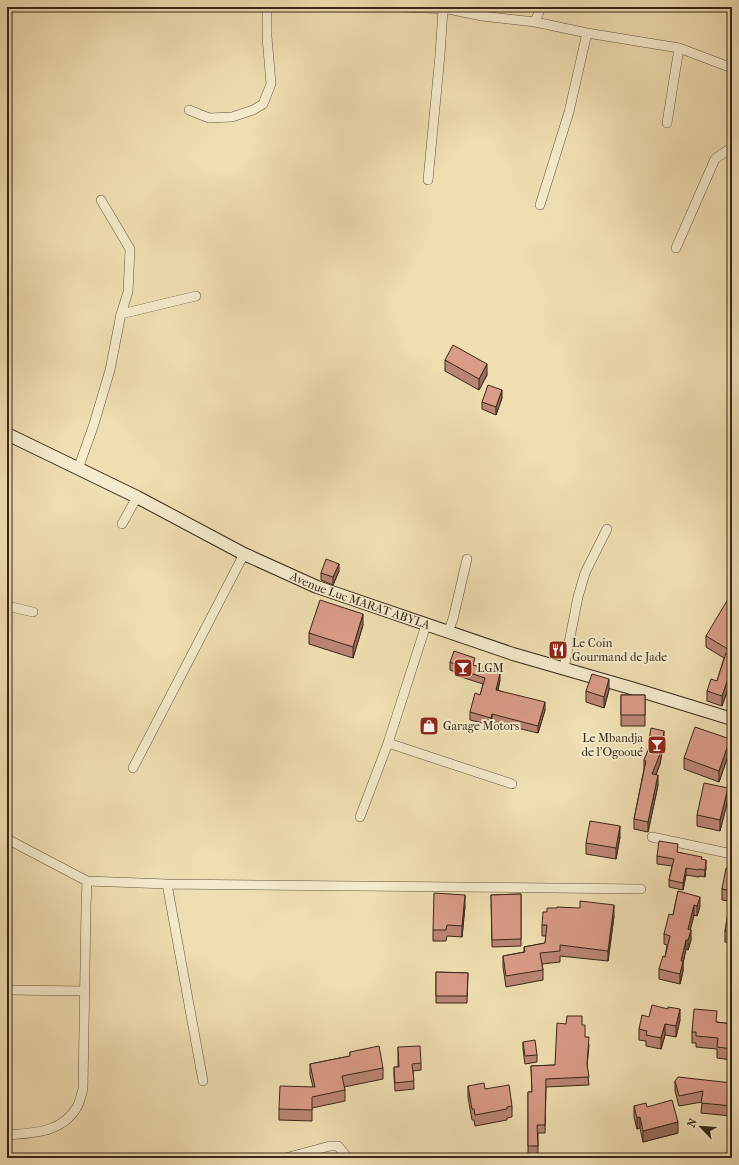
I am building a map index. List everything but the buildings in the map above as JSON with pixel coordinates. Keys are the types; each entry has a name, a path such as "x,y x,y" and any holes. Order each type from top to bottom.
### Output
{"street":[{"path":"189,110 209,118 232,117 253,110 264,104 271,84 267,37 267,7"},
{"path":"401,7 443,9 482,16 535,22 587,33 679,48 732,68"},
{"path":"535,22 541,7"},
{"path":"428,180 443,9"},
{"path":"540,205 569,112 587,33"},
{"path":"667,123 679,48"},
{"path":"676,248 715,159 732,147"},
{"path":"78,469 94,424 110,370 121,314 128,292 130,249 101,200"},
{"path":"121,314 196,296"},
{"name":"Avenue Luc MARAT ABYLA","path":"7,434 137,497 244,554 317,587 513,654 732,719"},
{"path":"122,524 137,497"},
{"path":"564,668 578,597 585,573 607,529"},
{"path":"134,768 244,554"},
{"path":"448,632 453,619 467,560"},
{"path":"7,606 33,612"},
{"path":"360,816 388,743 426,625"},
{"path":"388,743 512,784"},
{"path":"652,837 732,854"},
{"path":"7,839 87,881 166,884 641,889"},
{"path":"7,1135 41,1132 55,1127 68,1120 78,1106 83,1090 87,881"},
{"path":"166,884 202,1081"},
{"path":"7,990 84,990"},
{"path":"285,1158 330,1146 338,1146 348,1158"}],"place":[{"name":"Le Coin Gourmand de Jade","path":"558,650"},
{"name":"LGM","path":"463,668"},
{"name":"Garage Motors","path":"429,726"},
{"name":"Le Mbandja de l'Ogooué","path":"657,745"}]}
